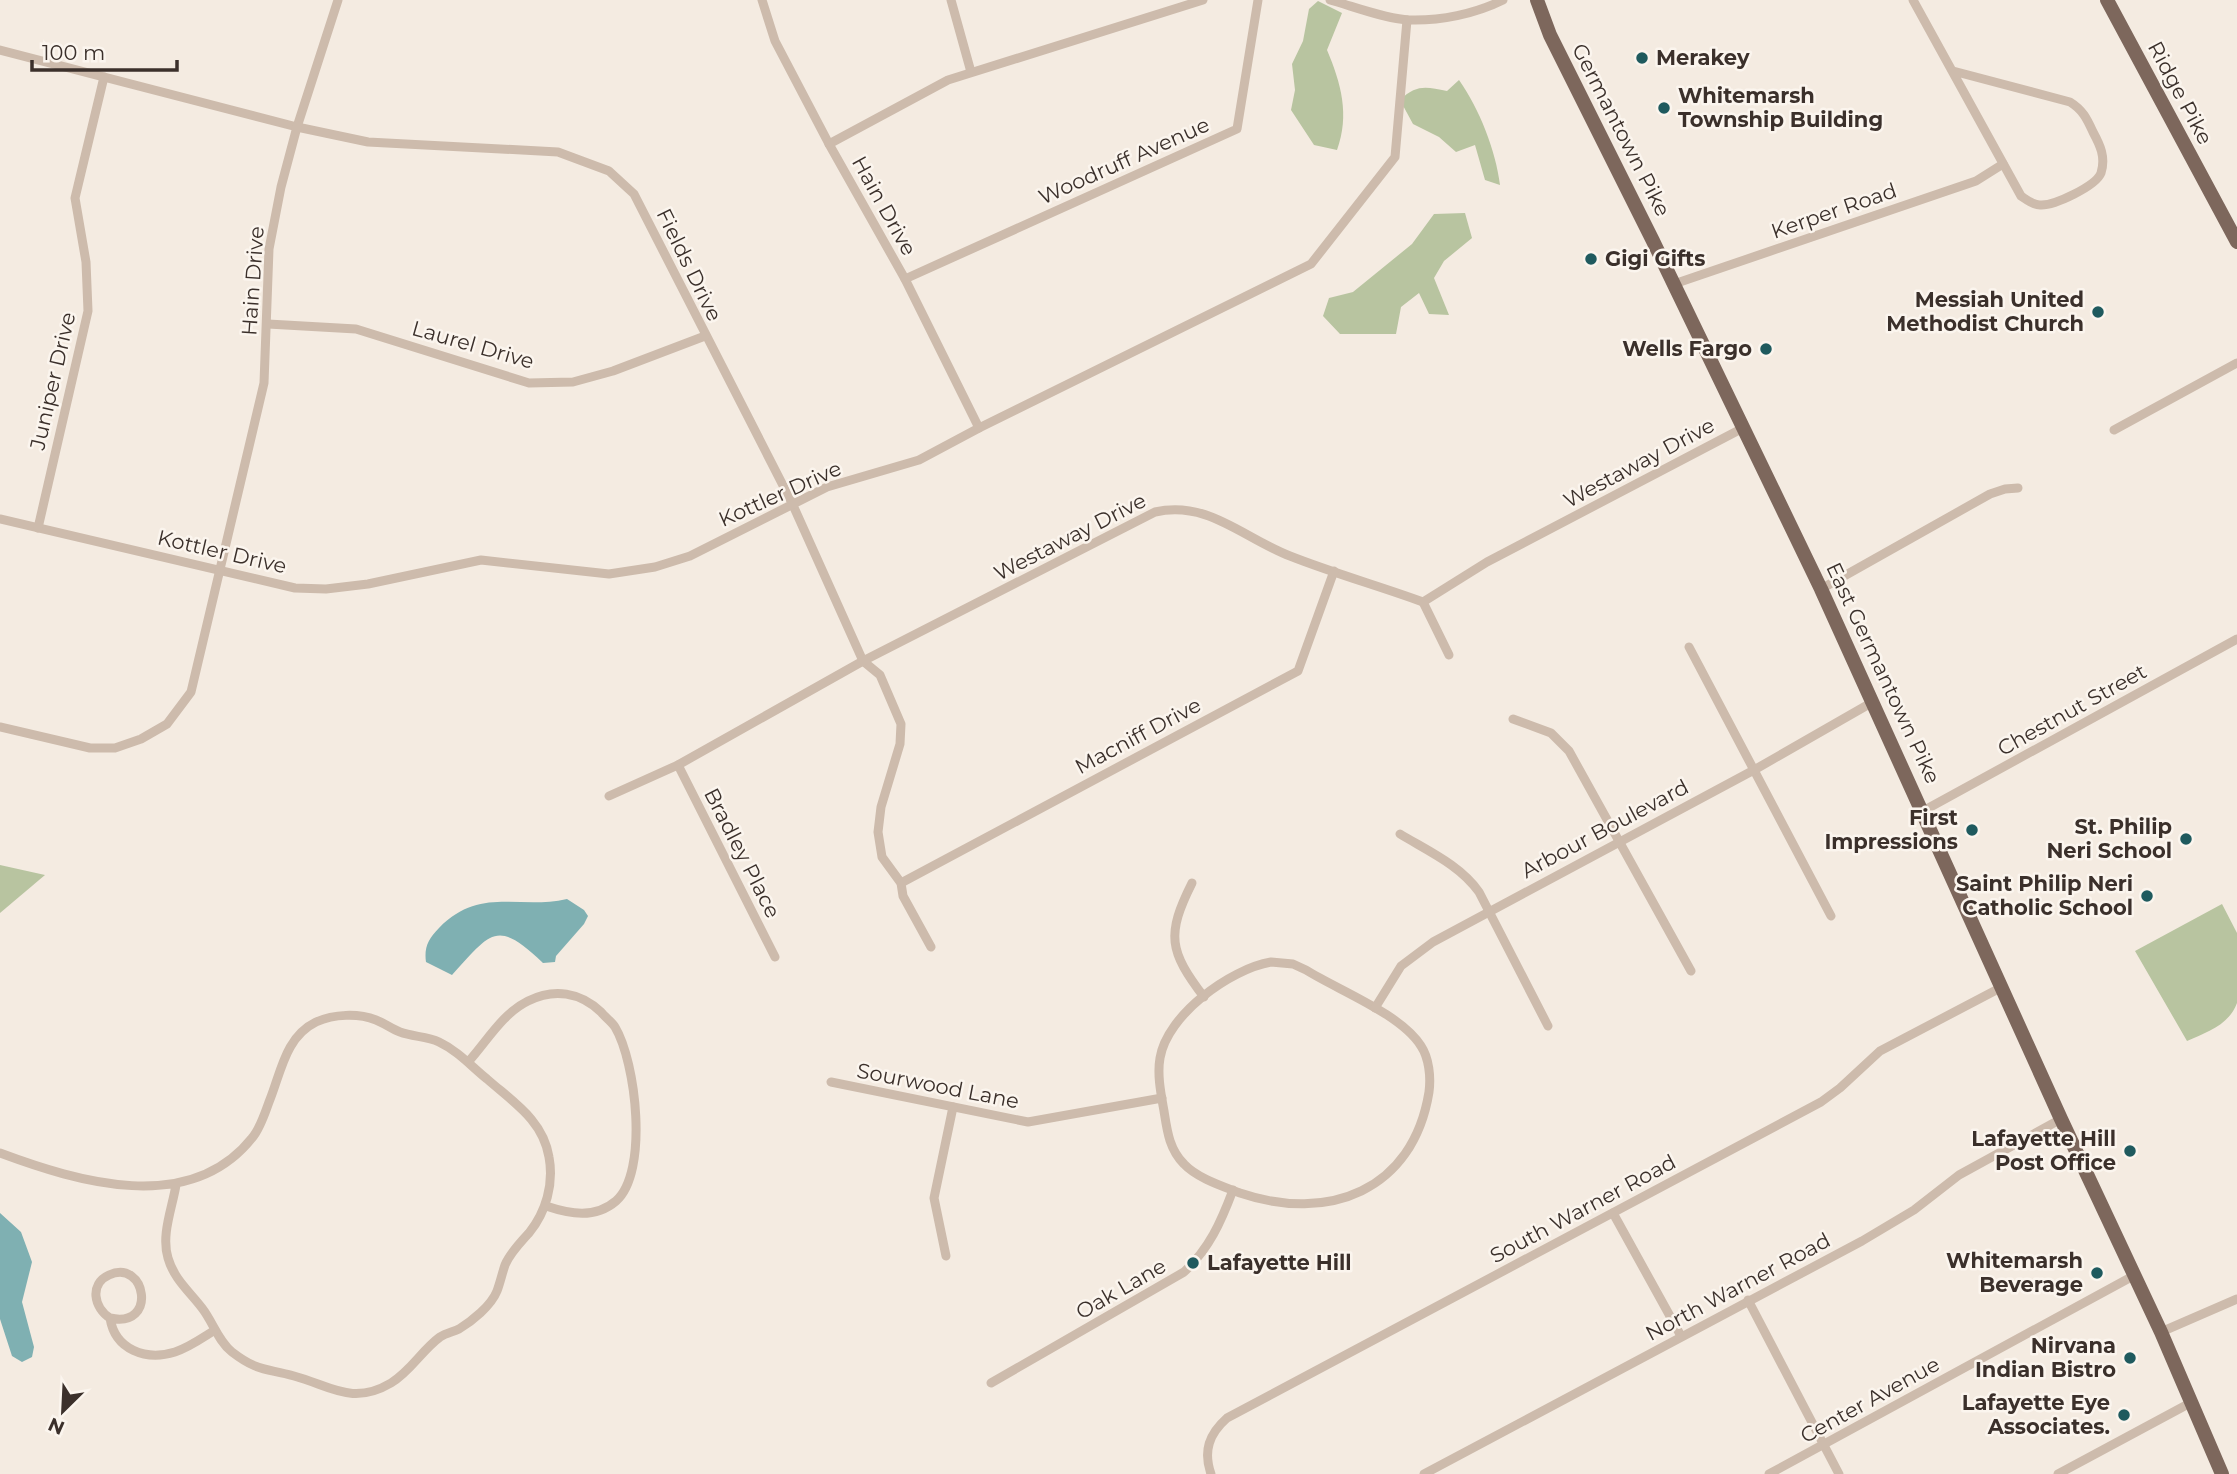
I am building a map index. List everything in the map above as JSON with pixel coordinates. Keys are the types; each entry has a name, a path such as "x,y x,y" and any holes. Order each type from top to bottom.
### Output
{"main road":[{"name":"Germantown Pike","path":"1537,0 1550,35 1743,428"},
{"name":"Ridge Pike","path":"2107,0 2237,242"},
{"name":"East Germantown Pike","path":"1743,428 1821,589 1871,703 1923,811 2061,1119 2161,1332 2222,1474"}],"street":[{"name":"Hain Drive","path":"0,727 90,748 115,748 141,739 167,724 191,692 264,383 269,249 281,187 338,0"},
{"name":"Hain Drive","path":"762,0 775,41 905,279 979,428"},
{"path":"951,0 971,72"},
{"path":"829,144 948,80 1203,0"},
{"name":"Woodruff Avenue","path":"905,279 1237,130 1258,0"},
{"path":"1330,0 1407,20 1458,15 1489,7 1503,0"},
{"path":"1913,0 2021,196 2035,205 2044,206 2095,183 2101,174 2103,153 2080,108 2070,102 1953,71"},
{"name":"Kottler Drive","path":"0,519 295,588 326,589 368,584 481,560 608,574 655,567 690,556 827,487 919,460 1311,264 1395,157 1407,20"},
{"name":"Fields Drive","path":"0,50 298,127 368,142 558,152 609,171 634,194 792,503 863,661 880,675 901,724 900,744 881,807 878,832 881,857 901,883 903,895 931,947"},
{"name":"Juniper Drive","path":"38,528 88,312 86,262 75,198 104,77"},
{"name":"Kerper Road","path":"1674,284 1976,181 2003,164"},
{"name":"Laurel Drive","path":"268,324 356,329 529,383 573,382 612,371 705,336"},
{"path":"2114,430 2237,363"},
{"name":"Westaway Drive","path":"609,796 678,765 863,661 1155,512 1191,509 1210,514 1289,556 1423,602 1487,562 1743,428"},
{"path":"1821,589 1990,494 2018,488"},
{"name":"Macniff Drive","path":"901,883 1298,671 1334,571"},
{"path":"1423,602 1449,654"},
{"name":"Chestnut Street","path":"1923,811 2237,639"},
{"path":"1689,647 1831,916"},
{"name":"Arbour Boulevard","path":"1375,1008 1393,976 1413,955 1488,911 1754,770 1871,703"},
{"path":"1513,719 1543,729 1564,745 1575,760 1691,971"},
{"name":"Bradley Place","path":"678,765 775,957"},
{"path":"1400,834 1463,873 1479,892 1548,1026"},
{"path":"1192,883 1177,913 1176,948 1181,963 1204,997"},
{"path":"1271,962 1306,970 1375,1008 1403,1028 1420,1045 1429,1068 1428,1094 1421,1124 1403,1156 1375,1182 1346,1198 1330,1203 1280,1203 1264,1201 1233,1190 1190,1170 1181,1161 1167,1135 1160,1058 1166,1039 1186,1011 1247,968 1271,962"},
{"name":"South Warner Road","path":"1211,1474 1207,1447 1214,1431 1227,1418 1821,1102 1880,1051 2002,987"},
{"path":"469,1061 507,1016 527,1002 546,994 568,992 592,1003 615,1026 625,1052 633,1092 633,1170 616,1200 602,1210 585,1215 546,1206"},
{"path":"0,1153 59,1173 88,1179 150,1186 176,1185 201,1177 228,1161 253,1137 295,1039 316,1023 356,1015 377,1020 407,1034 438,1041 469,1061 484,1077 526,1111 536,1124 550,1158 546,1206 533,1228 508,1258 497,1293 477,1315 457,1331 442,1335 404,1375 378,1390 348,1394 326,1389 294,1376 257,1369 229,1350 203,1309 179,1283 168,1261 164,1242 176,1185"},
{"name":"Sourwood Lane","path":"831,1082 1016,1120 1037,1121 1162,1098"},
{"path":"946,1256 934,1198 953,1107"},
{"name":"North Warner Road","path":"1424,1474 1862,1241 1914,1210 1959,1175 2061,1119"},
{"name":"Oak Lane","path":"991,1383 1184,1272 1198,1259 1214,1235 1233,1190"},
{"path":"1613,1213 1681,1336"},
{"path":"110,1318 125,1319 138,1310 142,1303 141,1288 137,1281 124,1273 108,1275 95,1293 98,1308 110,1318 112,1330 125,1346 155,1355 175,1352 215,1330"},
{"name":"Center Avenue","path":"1769,1474 2135,1275"},
{"path":"2161,1332 2237,1299"},
{"path":"1748,1300 1839,1474"},
{"path":"2058,1474 2192,1402"}],"green space":[{"path":"1318,1 1342,13 1327,50 1342,99 1343,124 1337,150 1314,145 1291,110 1295,90 1292,64 1303,41 1309,9"},
{"path":"1459,80 1486,130 1500,185 1485,180 1475,145 1456,152 1439,137 1413,124 1400,100 1412,91 1422,88 1447,91"},
{"path":"1465,213 1472,238 1444,261 1434,278 1449,315 1429,314 1419,293 1401,307 1396,334 1340,334 1323,316 1329,298 1353,292 1412,244 1434,214"},
{"path":"0,865 45,875 0,913"},
{"path":"2222,904 2237,933 2237,1003 2223,1022 2187,1041 2135,951"}],"water":[{"path":"567,899 584,910 588,916 556,956 555,962 543,963 514,940 494,936 476,949 452,975 426,962 426,948 432,936 454,915 469,907 485,903 549,902"},
{"path":"0,1213 21,1232 32,1262 22,1302 34,1347 32,1357 22,1362 12,1356 0,1319"}],"place":[{"name":"Merakey","path":"1642,58"},
{"name":"Whitemarsh Township Building","path":"1664,108"},
{"name":"Gigi Gifts","path":"1591,259"},
{"name":"Messiah United Methodist Church","path":"2098,312"},
{"name":"Wells Fargo","path":"1766,349"},
{"name":"First Impressions","path":"1972,830"},
{"name":"St. Philip Neri School","path":"2186,839"},
{"name":"Saint Philip Neri Catholic School","path":"2147,896"},
{"name":"Lafayette Hill Post Office","path":"2130,1151"},
{"name":"Lafayette Hill","path":"1193,1263"},
{"name":"Whitemarsh Beverage","path":"2097,1273"},
{"name":"Nirvana Indian Bistro","path":"2130,1358"},
{"name":"Lafayette Eye Associates.","path":"2124,1415"}]}
